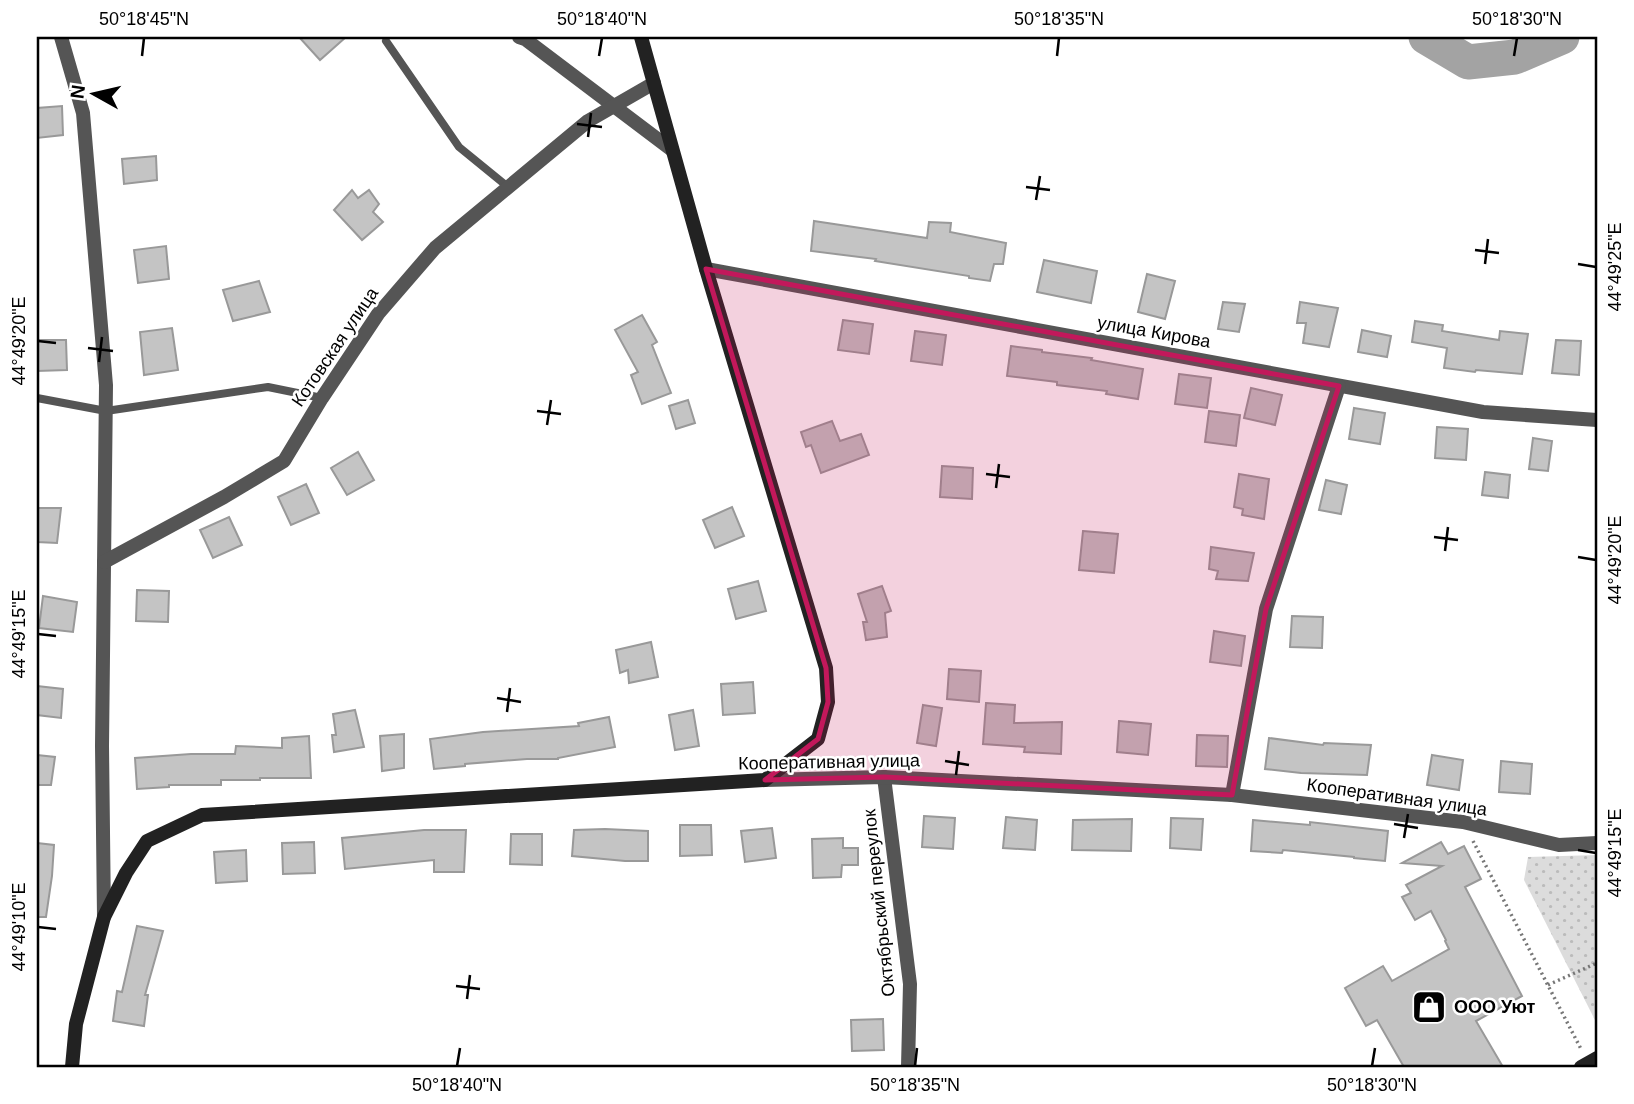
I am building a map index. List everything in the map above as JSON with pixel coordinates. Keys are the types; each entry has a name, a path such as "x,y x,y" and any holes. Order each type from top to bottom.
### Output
{"street":[{"path":"61,37 83,113 106,385 102,746 104,917 76,1024 72,1067"},
{"path":"519,37 672,150"},
{"path":"641,37 706,269 827,668 828,702 818,739 765,780"},
{"name":"Котовская улица","path":"104,562 224,498 284,461 377,314 435,248 588,121 653,78"},
{"name":"улица Кирова","path":"706,269 1483,412 1597,420"},
{"path":"1232,795 1266,609 1339,386"},
{"name":"Кооперативная улица","path":"104,917 126,873 147,841 202,815 765,780 884,777 1232,795 1463,822 1559,845 1597,843"},
{"name":"Октябрьский переулок","path":"884,777 910,984 908,1067"}],"lane":[{"path":"386,41 459,147 508,187"},
{"path":"37,398 106,411 268,387 322,398"}],"path":[{"path":"1463,822 1589,1063"},
{"path":"1548,985 1597,963"}],"highlighted area":[{"path":"706,269 1339,386 1266,609 1232,795 884,777 765,780 818,739 828,702 826,668"}],"shaded area":[{"path":"1597,855 1597,1024 1524,880 1528,857"}],"building":[{"path":"299,37 346,37 320,60"},
{"path":"62,106 63,135 37,138 37,108"},
{"path":"156,156 157,180 124,184 122,159"},
{"path":"352,190 358,198 369,190 379,204 373,212 383,222 362,240 334,210"},
{"path":"814,221 927,238 929,222 951,223 950,232 1006,243 1003,264 994,264 990,281 875,261 876,259 811,251"},
{"path":"166,246 169,279 138,283 134,250"},
{"path":"1044,260 1097,271 1091,303 1037,292"},
{"path":"1147,274 1175,281 1165,319 1138,312"},
{"path":"259,281 270,312 233,321 223,290"},
{"path":"1223,302 1245,304 1239,332 1218,329"},
{"path":"1300,302 1338,308 1329,347 1303,343 1306,323 1297,323"},
{"path":"642,315 657,342 652,345 671,393 642,404 631,375 638,372 615,330"},
{"path":"843,320 873,324 869,354 838,350"},
{"path":"1415,321 1443,325 1442,331 1499,340 1500,331 1528,334 1522,374 1444,368 1447,348 1412,342"},
{"path":"172,328 178,370 144,375 140,332"},
{"path":"1362,330 1391,336 1387,357 1358,352"},
{"path":"915,331 946,335 942,365 911,361"},
{"path":"37,340 66,340 67,370 37,371"},
{"path":"1556,340 1581,341 1579,375 1552,373"},
{"path":"1011,346 1143,369 1138,399 1106,394 1107,391 1057,385 1057,382 1007,376"},
{"path":"1179,374 1211,378 1207,408 1175,404"},
{"path":"1251,388 1282,395 1275,425 1244,418"},
{"path":"688,400 695,423 676,429 669,406"},
{"path":"1354,408 1385,413 1380,444 1349,439"},
{"path":"1209,411 1240,415 1236,446 1205,442"},
{"path":"832,421 840,441 861,434 869,455 821,473 811,445 806,447 801,432"},
{"path":"1437,427 1468,429 1466,460 1435,458"},
{"path":"1533,438 1552,441 1548,471 1529,469"},
{"path":"358,452 374,480 347,495 331,468"},
{"path":"942,466 973,468 972,499 940,497"},
{"path":"1485,472 1510,475 1508,498 1482,495"},
{"path":"1239,474 1269,479 1264,519 1242,515 1243,509 1234,507"},
{"path":"1326,480 1347,485 1341,514 1319,510"},
{"path":"306,484 319,513 291,525 278,497"},
{"path":"732,507 744,536 715,548 703,520"},
{"path":"37,508 61,508 57,543 37,542"},
{"path":"229,517 242,545 213,558 200,530"},
{"path":"1083,531 1118,534 1114,573 1079,570"},
{"path":"1211,547 1254,553 1248,581 1216,579 1218,571 1209,569"},
{"path":"758,581 766,611 736,619 728,589"},
{"path":"882,586 891,611 885,613 887,637 866,640 863,622 867,622 858,594"},
{"path":"137,590 169,591 168,622 136,621"},
{"path":"43,596 77,602 73,632 39,628"},
{"path":"1292,616 1323,617 1322,648 1290,647"},
{"path":"1214,631 1245,636 1241,666 1210,662"},
{"path":"651,642 658,677 629,683 628,670 620,673 616,650"},
{"path":"949,669 981,671 979,702 947,699"},
{"path":"753,682 755,713 723,715 721,684"},
{"path":"37,686 63,689 61,718 37,715"},
{"path":"986,703 1015,705 1014,723 1062,722 1061,754 1024,752 1025,747 983,744"},
{"path":"923,705 942,708 936,746 917,743"},
{"path":"355,710 364,747 334,752 332,735 336,735 333,714"},
{"path":"693,710 699,746 675,750 669,715"},
{"path":"609,717 615,747 558,759 465,764 434,769 430,739 483,732 579,726 578,723"},
{"path":"1119,721 1151,724 1148,755 1117,752"},
{"path":"404,734 404,768 382,771 380,736"},
{"path":"1197,735 1228,736 1227,767 1196,766"},
{"path":"309,736 311,778 221,780 221,785 169,785 137,789 135,758 235,754 236,746 282,748 282,738"},
{"path":"1269,738 1323,745 1371,745 1367,775 1265,769"},
{"path":"37,755 55,757 51,785 37,785"},
{"path":"1432,755 1463,760 1459,790 1427,785"},
{"path":"1501,761 1532,764 1530,794 1499,792"},
{"path":"924,816 955,818 953,849 922,847"},
{"path":"1006,817 1037,820 1035,850 1003,848"},
{"path":"1171,818 1203,819 1201,850 1170,848"},
{"path":"1132,819 1131,851 1072,850 1073,820"},
{"path":"1253,820 1310,825 1310,822 1388,831 1385,861 1283,850 1282,853 1251,851"},
{"path":"680,825 711,825 712,855 680,856"},
{"path":"772,828 776,858 745,862 741,831"},
{"path":"424,830 466,830 464,872 434,872 434,860 345,869 342,838"},
{"path":"574,830 648,831 648,861 572,856"},
{"path":"511,834 542,834 542,865 510,864"},
{"path":"843,838 843,848 858,848 858,865 842,865 841,877 813,878 812,839"},
{"path":"314,842 315,873 283,874 282,843"},
{"path":"1441,842 1448,854 1464,846 1481,879 1465,887 1522,996 1476,1021 1503,1067 1404,1067 1377,1020 1366,1026 1345,988 1383,966 1392,981 1449,949 1431,911 1415,920 1402,897 1411,893 1406,885 1442,866 1402,863"},
{"path":"37,843 54,845 46,917 37,917"},
{"path":"246,850 247,881 216,883 214,852"},
{"path":"137,926 163,931 145,995 148,995 144,1026 113,1021 117,991 122,992"},
{"path":"883,1019 884,1050 852,1051 851,1020"}],"waterway":[{"path":"1426,37 1468,62 1515,57 1562,37"}],"place":[{"name":"ООО Уют","path":"1429,1007"}]}
